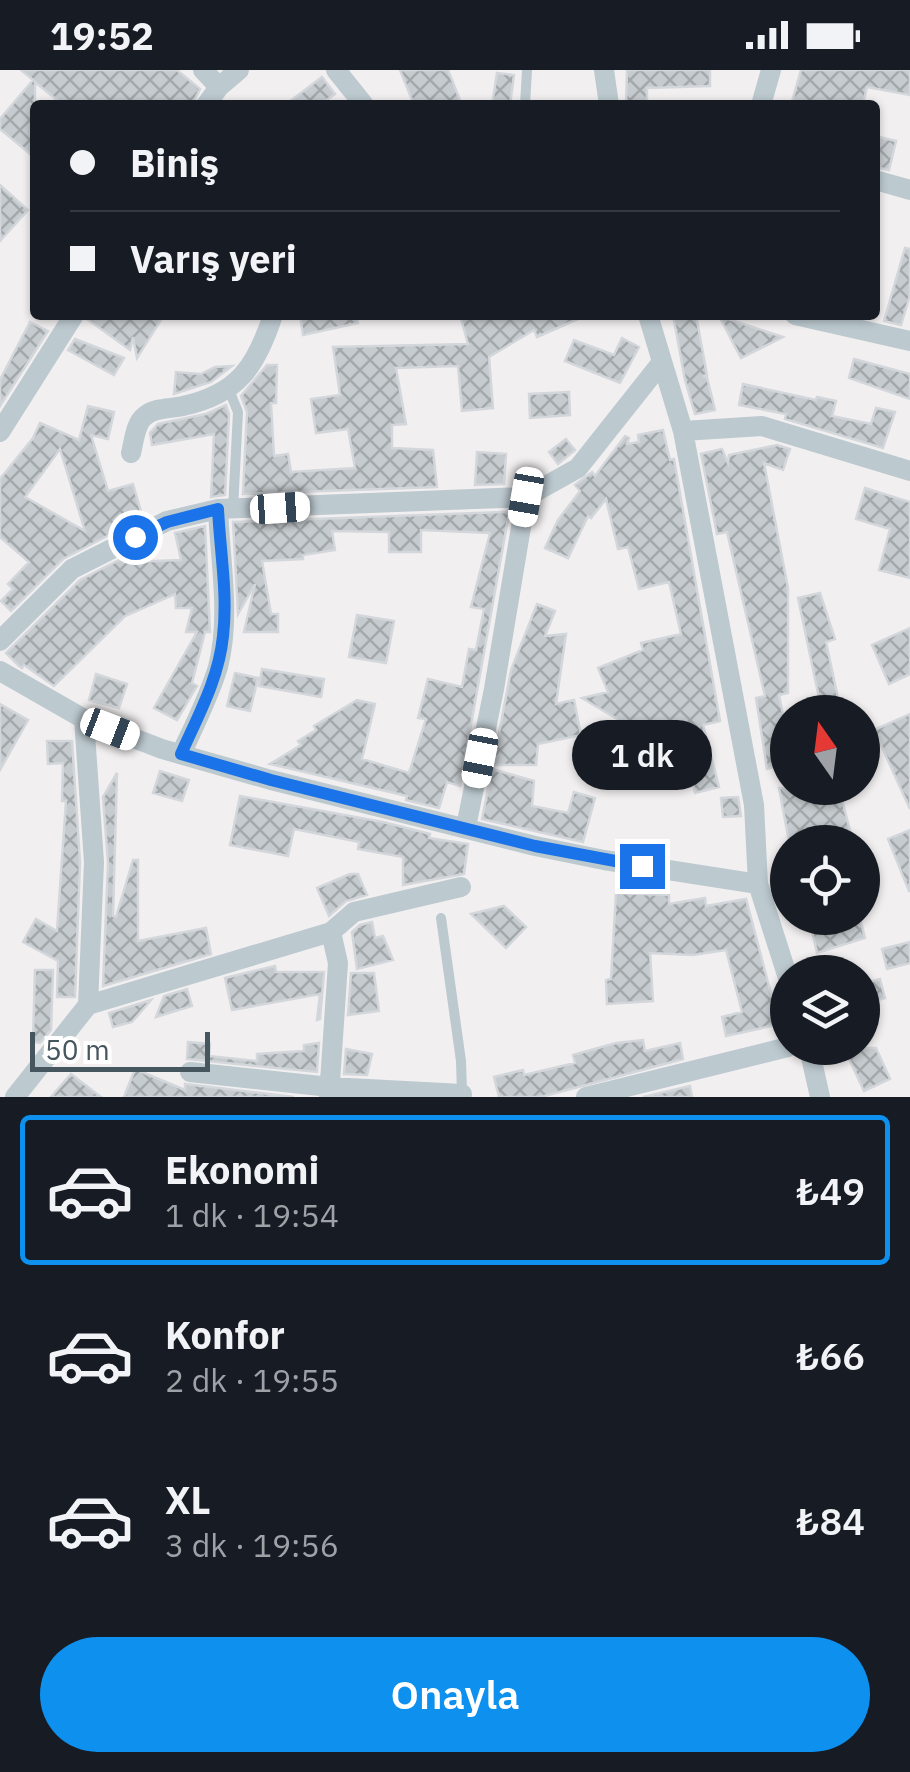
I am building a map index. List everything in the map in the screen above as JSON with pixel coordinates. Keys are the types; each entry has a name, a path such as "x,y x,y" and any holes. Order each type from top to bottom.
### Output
{"street":[{"path":"203,70 220,87"},
{"path":"210,100 239,70"},
{"path":"336,70 360,100"},
{"path":"604,70 608,100"},
{"path":"762,100 771,70"},
{"path":"880,181 910,190"},
{"path":"0,432 71,320"},
{"path":"130,453 139,423 146,414 185,406 229,390 242,378 271,320"},
{"path":"649,320 683,431 754,805 758,884 781,955"},
{"path":"818,320 910,341"},
{"path":"0,641 72,569 167,522 225,509 526,497 578,468 662,362"},
{"path":"683,431 762,426 910,471"},
{"path":"466,827 526,497"},
{"path":"181,754 211,688 223,639 225,509"},
{"path":"0,671 84,720 271,780 604,860 758,884"},
{"path":"84,720 94,862 88,1005"},
{"path":"15,1097 88,1005 331,932 354,912 461,887"},
{"path":"330,1092 338,963 331,932"},
{"path":"586,1097 770,1051"},
{"path":"813,1065 820,1097"},
{"path":"190,1072 330,1092 462,1094"}],"lane":[{"path":"525,100 527,70"},
{"path":"225,509 238,412 229,390"},
{"path":"441,918 462,1094"}],"building":[{"path":"21,70 177,70 200,89 194,100 57,100 35,82 35,100 30,100 30,154 0,129 0,119 33,80"},
{"path":"400,70 448,70 460,100 412,100"},
{"path":"627,70 710,70 710,86 647,88 647,100 626,100"},
{"path":"801,70 910,70 910,95 867,87 864,100 792,100"},
{"path":"497,73 514,75 511,100 493,100"},
{"path":"322,77 335,94 327,100 292,100"},
{"path":"880,137 896,141 889,170 880,168"},
{"path":"0,185 28,210 0,241"},
{"path":"905,248 910,249 910,295 901,325 884,321"},
{"path":"88,320 161,320 137,358 133,337 130,350"},
{"path":"301,320 358,320 358,323 303,335"},
{"path":"461,320 576,320 537,337 534,330 489,357 493,408 462,411 458,366 396,368 406,424 392,425 392,448 433,450 437,487 243,494 247,412 241,396 267,365 277,365 276,403 271,403 274,456 288,454 291,472 355,468 348,429 316,433 311,399 340,395 333,347 468,344"},
{"path":"674,320 697,320 707,375 703,376 707,377 715,410 695,414"},
{"path":"721,320 783,337 741,358"},
{"path":"30,322 48,331 0,406 0,380"},
{"path":"622,338 639,347 620,383 565,361 574,340 614,355"},
{"path":"75,339 124,358 114,375 68,350"},
{"path":"854,359 910,374 910,399 849,378"},
{"path":"232,366 211,382 174,394 176,372 201,374 215,367"},
{"path":"743,384 836,401 832,416 871,424 876,408 895,412 883,448 785,419 786,414 739,405"},
{"path":"569,392 570,415 530,418 529,394"},
{"path":"226,405 229,414 225,495 211,497 214,434 152,445 150,433 158,424 206,414"},
{"path":"88,406 114,412 108,439 91,435 108,491 133,484 142,515 117,522 119,528 113,533 63,559 11,611 1,601 13,589 8,584 29,562 0,537 0,479 33,438 40,423 79,440","holes":["60,449 85,531 25,497"]},
{"path":"663,430 670,460 674,459 720,721 703,725 719,787 695,793 690,769 660,775 659,767 616,766 617,719 582,698 608,692 598,668 643,650 641,643 681,634 669,582 639,589 628,547 618,549 606,499 591,518 588,516 568,558 545,548 558,520 580,491 575,485 592,472 595,476 625,436 629,438 627,444 639,442 638,435"},
{"path":"566,439 575,450 558,464 549,452"},
{"path":"777,445 790,449 783,470 764,463 788,588 788,693 770,695 767,769 756,698 765,696 727,532 717,534 701,454 722,449 728,463 729,455"},
{"path":"477,452 506,454 504,484 475,485"},
{"path":"865,488 910,502 910,578 879,570 890,529 856,519"},
{"path":"509,513 460,786 447,782 439,808 406,800 407,796 270,764 301,745 298,741 316,730 314,726 357,700 375,704 362,759 409,773 426,719 418,718 428,679 462,687 469,649 476,650 484,609 471,607 490,533 421,530 421,552 389,552 389,532 332,531 335,550 303,555 303,559 262,561 271,614 278,614 278,632 244,632 255,584 238,614 233,522"},
{"path":"205,526 210,632 205,632 192,683 197,686 177,720 154,708 197,632 186,632 192,608 176,608 175,594 125,616 54,686 24,665 19,666 6,653 80,580 125,557 128,562 181,560 175,533"},
{"path":"820,593 835,639 826,642 837,695 818,695 798,598"},
{"path":"537,604 555,611 545,636 566,634 556,704 574,700 581,735 538,744 536,765 493,765 511,670"},
{"path":"357,615 394,621 386,663 349,657"},
{"path":"910,628 910,674 889,684 872,645"},
{"path":"262,669 324,679 321,697 259,686"},
{"path":"235,673 258,678 250,711 227,706"},
{"path":"96,674 127,684 119,708 89,700"},
{"path":"0,704 28,720 0,770"},
{"path":"910,714 910,809 880,743 880,727"},
{"path":"47,741 72,741 80,862 75,997 57,997 58,961 23,942 36,919 57,931 66,801 62,801 63,763 48,764"},
{"path":"492,769 534,781 532,806 568,813 574,792 595,798 583,842 482,819"},
{"path":"160,771 189,780 182,801 153,793"},
{"path":"117,773 113,916 116,917 133,860 138,860 138,941 206,928 211,954 103,986 108,863 103,797"},
{"path":"240,796 383,822 430,834 429,838 468,844 464,874 403,885 403,857 358,849 359,842 294,829 288,856 230,845"},
{"path":"738,797 741,816 723,817 721,798"},
{"path":"782,805 843,805 849,825 786,825"},
{"path":"910,830 910,891 909,891 888,839"},
{"path":"358,874 367,895 346,901 329,916 317,888"},
{"path":"616,893 669,895 669,904 705,898 706,906 746,899 770,989 770,1026 726,1036 722,1017 742,1012 726,950 693,955 650,953 653,1001 607,1004 606,980 611,979"},
{"path":"504,906 526,927 506,948 471,914"},
{"path":"372,922 375,938 383,936 393,960 357,969 352,932"},
{"path":"813,935 864,935 865,938 817,953"},
{"path":"910,942 910,963 887,969 882,949"},
{"path":"275,966 276,972 324,972 320,1019 317,1020 320,994 232,1010 225,978"},
{"path":"35,970 53,970 51,1030 40,1043 33,1042"},
{"path":"351,973 374,973 379,1011 348,1015"},
{"path":"187,989 192,1006 156,1017 164,996"},
{"path":"151,1000 132,1022 113,1027 109,1013"},
{"path":"643,1040 645,1051 680,1043 683,1059 541,1097 499,1097 494,1077 523,1070 524,1075 575,1063 573,1055"},
{"path":"188,1042 210,1044 209,1056 257,1061 257,1054 304,1051 304,1045 319,1043 317,1072 187,1059"},
{"path":"346,1049 372,1054 367,1075 344,1074"},
{"path":"880,1057 890,1079 864,1091 852,1065 880,1065"},
{"path":"135,1069 185,1090 185,1084 294,1097 124,1097"},
{"path":"71,1074 101,1097 51,1097"},
{"path":"690,1086 692,1097 643,1097"}],"route":[{"path":"135,537 167,522 218,509 223,639 211,688 181,754 535,846 642,866"}]}
